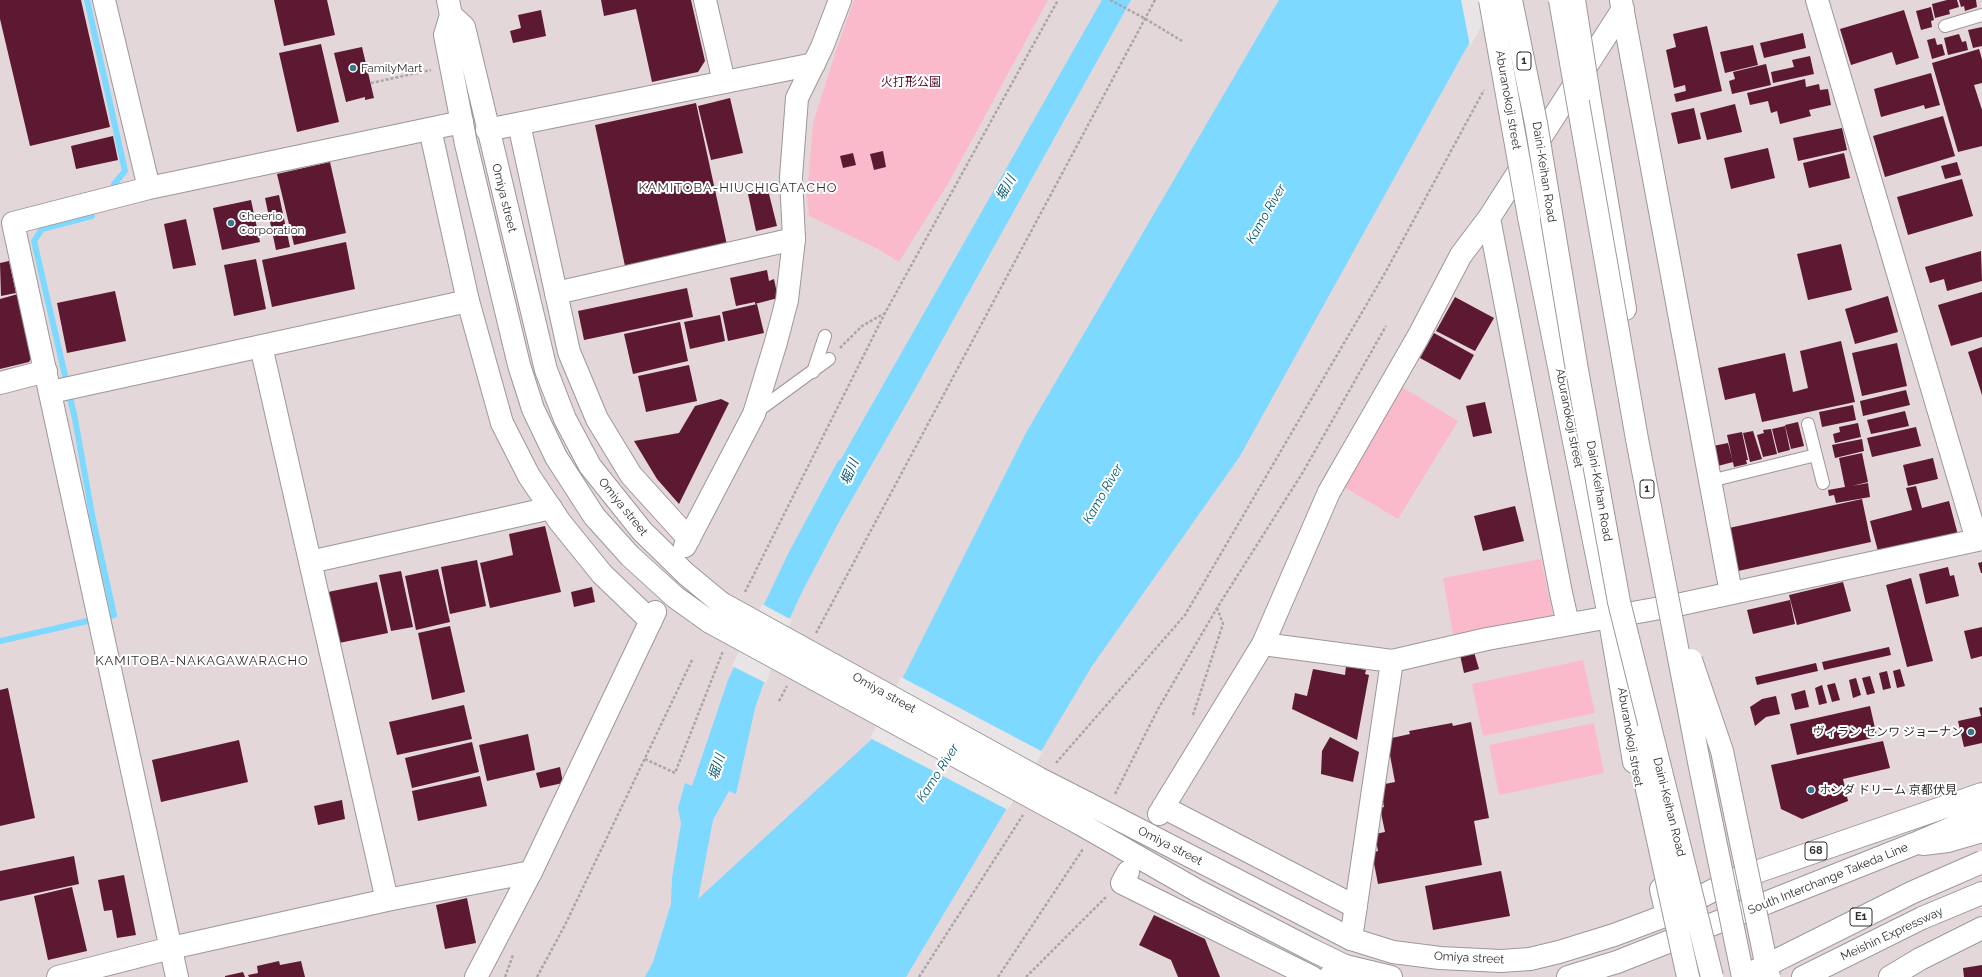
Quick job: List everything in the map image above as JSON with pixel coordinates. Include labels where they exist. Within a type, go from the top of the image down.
[{"type":"main road","points":[[104,0],[149,188]]},
{"type":"main road","points":[[705,0],[724,82]]},
{"type":"main road","points":[[519,124],[569,352],[597,419],[631,475],[687,542],[754,414],[787,300],[794,239],[791,177],[797,98],[814,64],[840,0]]},
{"type":"main road","name":"Aburanokoji street","points":[[1490,0],[1529,217],[1614,609],[1643,812],[1681,977]]},
{"type":"main road","name":"Daini-Keihan Road","points":[[1511,0],[1536,122],[1577,370],[1614,609],[1712,977]]},
{"type":"main road","points":[[1523,0],[1536,122]]},
{"type":"main road","name":"1","points":[[1560,0],[1636,431],[1672,599],[1699,762],[1743,977]]},
{"type":"main road","points":[[1574,0],[1672,599],[1747,949],[1756,977]]},
{"type":"main road","points":[[1263,644],[1392,661],[1568,624],[1614,609],[1672,599],[1731,593],[1980,540],[1817,0]]},
{"type":"main road","points":[[1622,4],[1731,593]]},
{"type":"main road","points":[[1356,907],[1161,810],[1263,644],[1329,492],[1418,337],[1461,255],[1490,218],[1622,4]]},
{"type":"main road","name":"Omiya street","points":[[449,7],[445,35],[462,122],[518,365],[533,409],[556,457],[594,516],[630,556],[675,597],[710,622],[1076,822],[1337,972],[1390,977]]},
{"type":"main road","name":"Omiya street","points":[[449,7],[464,27],[546,370],[565,418],[590,466],[642,531],[686,574],[721,603],[1038,778],[1351,939],[1393,952],[1440,958],[1501,961],[1530,959],[1614,935],[1667,915]]},
{"type":"main road","points":[[488,130],[814,64]]},
{"type":"main road","points":[[177,977],[13,223],[149,188],[430,130],[462,122]]},
{"type":"main road","points":[[430,130],[468,301],[502,423],[529,476],[560,522],[602,574],[653,616],[531,872],[476,977]]},
{"type":"main road","points":[[1490,218],[1568,624]]},
{"type":"main road","points":[[556,293],[794,239]]},
{"type":"main road","points":[[0,383],[48,381],[261,346],[468,301]]},
{"type":"main road","points":[[261,346],[387,900]]},
{"type":"main road","points":[[310,562],[551,508]]},
{"type":"main road","points":[[1672,599],[1722,750],[1769,977]]},
{"type":"main road","points":[[1614,609],[1646,785],[1688,977]]},
{"type":"main road","points":[[1351,939],[1392,661]]},
{"type":"main road","name":"68","points":[[1667,915],[1733,880],[1978,794]]},
{"type":"main road","name":"South Interchange Takeda Line","points":[[1673,940],[1914,844],[1981,829]]},
{"type":"main road","name":"E1","points":[[1743,977],[1912,892],[1982,862]]},
{"type":"main road","points":[[58,977],[171,948],[387,900],[531,872]]},
{"type":"main road","points":[[1125,877],[1312,977]]},
{"type":"main road","name":"Meishin Expressway","points":[[1803,977],[1922,918],[1982,893]]},
{"type":"main road","points":[[1890,977],[1920,959],[1982,928]]},
{"type":"main road","points":[[1568,977],[1616,962],[1673,940]]},
{"type":"lane","points":[[1945,26],[1982,15]]},
{"type":"lane","points":[[812,372],[825,336]]},
{"type":"lane","points":[[754,414],[829,359]]},
{"type":"lane","points":[[1808,424],[1823,483]]},
{"type":"lane","points":[[1710,480],[1816,455]]},
{"type":"path","points":[[744,596],[749,583],[885,313],[1058,0]]},
{"type":"path","points":[[1110,0],[1182,41]]},
{"type":"path","points":[[813,638],[1155,0]]},
{"type":"path","points":[[371,83],[429,70]]},
{"type":"path","points":[[1052,770],[1185,615],[1385,273],[1488,84]]},
{"type":"path","points":[[829,359],[862,326],[885,313]]},
{"type":"path","points":[[1113,797],[1158,709],[1217,608],[1303,472],[1386,326]]},
{"type":"path","points":[[1192,718],[1223,624],[1217,608]]},
{"type":"path","points":[[645,759],[675,773],[725,645]]},
{"type":"path","points":[[537,977],[565,925],[693,658]]},
{"type":"path","points":[[780,701],[791,680]]},
{"type":"path","points":[[919,977],[1026,810]]},
{"type":"path","points":[[998,977],[1086,845]]},
{"type":"path","points":[[1026,977],[1125,877]]},
{"type":"shaded area","points":[[0,0],[1982,0],[1982,977],[0,977]]},
{"type":"green space","name":"火打形公園","points":[[854,0],[1048,0],[949,182],[899,262],[878,249],[809,216],[807,196],[813,123]]},
{"type":"green space","points":[[1402,387],[1458,421],[1398,519],[1342,486]]},
{"type":"green space","points":[[1541,559],[1554,620],[1454,640],[1443,578]]},
{"type":"green space","points":[[1583,660],[1595,713],[1483,736],[1472,684]]},
{"type":"green space","points":[[1594,723],[1604,773],[1499,795],[1489,745]]},
{"type":"water","points":[[1102,0],[1131,0],[915,389],[840,520],[802,592],[776,648],[755,708],[736,794],[729,791],[713,820],[698,899],[872,739],[1027,431],[1279,0],[1495,0],[1483,18],[1240,456],[1092,666],[906,977],[645,977],[653,962],[671,904],[672,878],[681,824],[678,808],[685,783],[692,786],[728,680],[789,552],[838,461],[841,459]]},
{"type":"pier","points":[[1461,0],[1497,0],[1470,46]]},
{"type":"pier","points":[[762,604],[792,620],[778,649],[766,683],[732,666]]},
{"type":"pier","points":[[901,677],[1043,752],[1008,810],[870,738]]},
{"type":"building","points":[[0,0],[81,0],[110,127],[30,146],[0,19]]},
{"type":"building","points":[[274,0],[327,0],[335,35],[284,46]]},
{"type":"building","points":[[601,0],[691,0],[705,61],[698,72],[652,82],[636,9],[604,16]]},
{"type":"building","points":[[1947,0],[1957,0],[1959,7],[1949,10],[1950,14],[1935,18],[1932,4]]},
{"type":"building","points":[[1959,0],[1976,0],[1977,7],[1965,11],[1964,6],[1961,7]]},
{"type":"building","points":[[1931,7],[1934,20],[1931,21],[1932,27],[1921,30],[1916,11]]},
{"type":"building","points":[[541,10],[546,36],[513,43],[510,31],[521,28],[518,15]]},
{"type":"building","points":[[1904,10],[1919,58],[1896,65],[1892,52],[1851,65],[1840,29]]},
{"type":"building","points":[[1707,26],[1722,91],[1676,102],[1674,94],[1686,91],[1685,85],[1674,88],[1666,50],[1676,47],[1673,34]]},
{"type":"building","points":[[1982,27],[1982,46],[1973,48],[1968,30]]},
{"type":"building","points":[[1803,33],[1806,48],[1764,58],[1760,43]]},
{"type":"building","points":[[1959,34],[1962,42],[1966,41],[1968,50],[1948,55],[1944,38]]},
{"type":"building","points":[[1935,38],[1937,45],[1942,44],[1945,55],[1932,59],[1927,40]]},
{"type":"building","points":[[321,44],[339,122],[297,132],[279,53]]},
{"type":"building","points":[[1753,45],[1758,65],[1725,73],[1720,52]]},
{"type":"building","name":"FamilyMart","points":[[362,47],[374,98],[365,100],[365,97],[346,102],[334,53]]},
{"type":"building","points":[[1979,49],[1982,59],[1982,83],[1974,85],[1982,110],[1982,146],[1958,152],[1932,63]]},
{"type":"building","points":[[1810,56],[1814,74],[1773,83],[1771,72],[1794,67],[1792,60]]},
{"type":"building","points":[[1766,64],[1771,85],[1732,94],[1729,81],[1735,79],[1733,72]]},
{"type":"building","points":[[1931,73],[1940,105],[1925,109],[1924,105],[1881,117],[1874,89]]},
{"type":"building","points":[[1805,79],[1806,87],[1819,84],[1820,90],[1828,89],[1831,105],[1809,110],[1811,116],[1780,124],[1777,111],[1771,113],[1768,101],[1750,105],[1747,93]]},
{"type":"building","points":[[730,98],[743,153],[711,160],[698,106]]},
{"type":"building","points":[[696,103],[727,245],[625,266],[595,125]]},
{"type":"building","points":[[1735,104],[1742,132],[1707,140],[1700,113]]},
{"type":"building","points":[[1694,108],[1701,139],[1678,144],[1671,113]]},
{"type":"building","points":[[1943,116],[1955,156],[1885,177],[1873,136]]},
{"type":"building","points":[[1842,128],[1847,150],[1798,161],[1793,138]]},
{"type":"building","points":[[113,136],[118,160],[76,169],[71,146]]},
{"type":"building","points":[[1768,148],[1775,178],[1731,189],[1724,158]]},
{"type":"building","points":[[883,151],[886,167],[874,170],[870,154]]},
{"type":"building","points":[[853,153],[856,165],[843,168],[840,156]]},
{"type":"building","points":[[1844,153],[1850,178],[1809,188],[1803,163]]},
{"type":"building","points":[[330,162],[346,233],[294,245],[277,174]]},
{"type":"building","points":[[1957,162],[1961,175],[1945,179],[1941,166]]},
{"type":"building","points":[[1962,179],[1973,216],[1908,235],[1897,197]]},
{"type":"building","points":[[768,190],[777,226],[756,231],[748,194]]},
{"type":"building","points":[[279,195],[290,247],[276,250],[265,198]]},
{"type":"building","points":[[251,200],[260,242],[222,250],[213,208]]},
{"type":"building","points":[[186,219],[196,265],[173,269],[164,224]]},
{"type":"building","points":[[346,242],[355,289],[272,307],[262,260]]},
{"type":"building","points":[[1841,244],[1852,290],[1808,300],[1797,254]]},
{"type":"building","points":[[1981,251],[1982,281],[1947,291],[1944,279],[1930,283],[1925,267]]},
{"type":"building","points":[[256,259],[266,309],[234,316],[224,265]]},
{"type":"building","points":[[9,261],[16,293],[1,296],[0,263]]},
{"type":"building","points":[[767,270],[769,281],[774,279],[778,298],[755,304],[755,302],[736,306],[730,278]]},
{"type":"building","points":[[687,288],[693,317],[584,340],[578,311]]},
{"type":"building","points":[[115,291],[126,341],[67,353],[57,303]]},
{"type":"building","points":[[1982,292],[1982,337],[1951,346],[1938,305]]},
{"type":"building","points":[[18,294],[32,357],[29,362],[0,369],[0,299]]},
{"type":"building","points":[[1888,296],[1898,332],[1855,344],[1845,309]]},
{"type":"building","points":[[1455,297],[1494,318],[1475,351],[1436,331]]},
{"type":"building","points":[[757,304],[764,333],[728,341],[722,312]]},
{"type":"building","points":[[720,315],[725,341],[690,349],[684,322]]},
{"type":"building","points":[[680,322],[688,361],[633,374],[624,334]]},
{"type":"building","points":[[1434,333],[1474,355],[1460,380],[1420,358]]},
{"type":"building","points":[[1841,341],[1855,402],[1762,422],[1755,393],[1725,400],[1718,368],[1785,353],[1793,392],[1808,388],[1800,351]]},
{"type":"building","points":[[1897,343],[1907,386],[1862,396],[1852,353]]},
{"type":"building","points":[[1982,347],[1982,395],[1968,352]]},
{"type":"building","points":[[689,365],[697,401],[646,412],[638,376]]},
{"type":"building","points":[[1906,390],[1910,405],[1863,416],[1860,401]]},
{"type":"building","points":[[721,399],[729,403],[679,504],[657,479],[634,441],[679,433],[695,406]]},
{"type":"building","points":[[1485,402],[1492,433],[1473,437],[1466,406]]},
{"type":"building","points":[[1853,405],[1856,420],[1822,427],[1819,412]]},
{"type":"building","points":[[1905,411],[1909,426],[1871,434],[1867,420]]},
{"type":"building","points":[[1798,422],[1804,446],[1791,449],[1785,425]]},
{"type":"building","points":[[1858,423],[1861,437],[1835,443],[1833,434],[1840,432],[1839,427]]},
{"type":"building","points":[[1785,426],[1790,450],[1778,453],[1772,429]]},
{"type":"building","points":[[1916,427],[1921,446],[1872,457],[1867,438]]},
{"type":"building","points":[[1771,429],[1777,454],[1763,457],[1757,435],[1764,433],[1763,430]]},
{"type":"building","points":[[1753,431],[1762,459],[1750,462],[1743,433]]},
{"type":"building","points":[[1742,432],[1748,460],[1746,460],[1747,464],[1734,467],[1727,435]]},
{"type":"building","points":[[1862,439],[1864,451],[1835,458],[1832,445]]},
{"type":"building","points":[[1728,443],[1733,462],[1718,466],[1713,446]]},
{"type":"building","points":[[1862,453],[1868,482],[1852,486],[1868,483],[1870,497],[1836,503],[1834,495],[1829,496],[1828,490],[1845,487],[1839,458]]},
{"type":"building","points":[[1933,458],[1938,479],[1908,486],[1903,465]]},
{"type":"building","points":[[1916,486],[1922,508],[1949,501],[1958,535],[1879,555],[1870,521],[1912,510],[1906,488]]},
{"type":"building","points":[[1862,499],[1871,542],[1738,571],[1729,528]]},
{"type":"building","points":[[1515,506],[1524,541],[1483,551],[1474,516]]},
{"type":"building","points":[[545,526],[561,592],[490,608],[480,563],[513,555],[509,534]]},
{"type":"building","points":[[477,560],[486,606],[450,614],[441,567]]},
{"type":"building","points":[[1982,562],[1982,573],[1981,573],[1978,563]]},
{"type":"building","points":[[1948,567],[1950,576],[1954,575],[1959,596],[1926,604],[1919,574]]},
{"type":"building","points":[[438,569],[450,622],[416,630],[405,576]]},
{"type":"building","points":[[401,571],[413,627],[391,631],[379,575]]},
{"type":"building","points":[[1911,578],[1933,661],[1907,667],[1886,585]]},
{"type":"building","points":[[377,582],[388,633],[339,643],[328,592]]},
{"type":"building","points":[[1843,582],[1851,611],[1797,625],[1789,595]]},
{"type":"building","points":[[592,587],[595,602],[574,607],[571,592]]},
{"type":"building","points":[[1790,600],[1795,624],[1753,634],[1747,610]]},
{"type":"building","points":[[450,626],[465,692],[432,700],[418,633]]},
{"type":"building","points":[[1982,627],[1982,656],[1971,659],[1964,631]]},
{"type":"building","points":[[1889,647],[1891,655],[1824,670],[1822,662]]},
{"type":"building","points":[[1474,652],[1479,669],[1464,673],[1460,655]]},
{"type":"building","points":[[1816,663],[1818,671],[1757,685],[1755,677]]},
{"type":"building","points":[[1346,666],[1366,670],[1365,674],[1369,675],[1357,740],[1292,709],[1295,693],[1307,696],[1313,669],[1345,675]]},
{"type":"building","points":[[1900,669],[1905,686],[1897,688],[1893,671]]},
{"type":"building","points":[[1887,671],[1891,688],[1883,690],[1879,673]]},
{"type":"building","points":[[1870,676],[1875,693],[1867,695],[1862,678]]},
{"type":"building","points":[[1856,678],[1861,695],[1853,698],[1849,680]]},
{"type":"building","points":[[1835,683],[1840,700],[1832,702],[1827,685]]},
{"type":"building","points":[[1822,685],[1827,703],[1819,705],[1815,688]]},
{"type":"building","points":[[8,688],[35,818],[0,826],[0,690]]},
{"type":"building","points":[[1805,690],[1809,707],[1795,710],[1791,694]]},
{"type":"building","points":[[1776,696],[1780,714],[1766,717],[1755,726],[1750,707],[1762,699]]},
{"type":"building","points":[[464,705],[472,739],[397,755],[389,722]]},
{"type":"building","points":[[1870,706],[1877,737],[1797,755],[1790,724]]},
{"type":"building","name":"ヴィラン センワ ジョーナン","points":[[1982,707],[1982,743],[1964,747],[1958,721],[1981,716],[1979,708]]},
{"type":"building","points":[[1471,722],[1489,818],[1474,821],[1482,865],[1378,884],[1373,858],[1375,857],[1374,852],[1378,851],[1375,834],[1385,832],[1380,808],[1384,807],[1380,785],[1395,782],[1387,739],[1410,734],[1409,731],[1452,723],[1453,726]]},
{"type":"building","points":[[528,734],[535,770],[487,781],[479,745]]},
{"type":"building","points":[[1330,737],[1359,752],[1353,782],[1321,774],[1322,751]]},
{"type":"building","points":[[239,740],[248,782],[161,802],[152,760]]},
{"type":"building","name":"ホンダ ドリーム 京都伏見","points":[[1883,741],[1890,768],[1843,779],[1848,801],[1802,819],[1781,809],[1771,765]]},
{"type":"building","points":[[472,742],[479,772],[412,788],[405,758]]},
{"type":"building","points":[[560,767],[563,783],[540,788],[536,773]]},
{"type":"building","points":[[480,776],[487,806],[418,821],[412,791]]},
{"type":"building","points":[[342,800],[345,819],[318,825],[314,806]]},
{"type":"building","points":[[74,856],[79,884],[0,901],[0,871]]},
{"type":"building","points":[[1501,871],[1510,916],[1433,930],[1425,886]]},
{"type":"building","points":[[124,875],[136,935],[117,938],[112,910],[104,911],[98,880]]},
{"type":"building","points":[[72,887],[87,951],[48,960],[34,896]]},
{"type":"building","points":[[467,898],[476,943],[445,949],[436,905]]},
{"type":"building","points":[[1154,915],[1205,939],[1220,977],[1178,977],[1171,960],[1139,945]]},
{"type":"building","points":[[279,961],[280,965],[301,961],[305,977],[249,977],[248,975],[258,973],[257,966]]},
{"type":"building","points":[[1982,965],[1982,977],[1964,977],[1963,968]]},
{"type":"building","points":[[243,972],[245,977],[225,977],[225,976]]},
{"type":"waterway","points":[[87,0],[125,171],[114,184]]},
{"type":"waterway","points":[[0,641],[114,615],[93,520],[75,419],[34,241],[42,229],[92,216]]},
{"type":"place","name":"FamilyMart","points":[[353,68]]},
{"type":"place","name":"Cheerio Corporation","points":[[231,223]]},
{"type":"place","name":"ヴィラン センワ ジョーナン","points":[[1971,732]]},
{"type":"place","name":"ホンダ ドリーム 京都伏見","points":[[1811,790]]},
{"type":"district","name":"KAMITOBA-HIUCHIGATACHO","points":[[738,188]]},
{"type":"district","name":"KAMITOBA-NAKAGAWARACHO","points":[[202,661]]},
{"type":"water label","name":"堀川","points":[[1006,188]]},
{"type":"water label","name":"Kamo River","points":[[1266,214]]},
{"type":"water label","name":"堀川","points":[[850,472]]},
{"type":"water label","name":"Kamo River","points":[[1103,494]]},
{"type":"water label","name":"堀川","points":[[717,767]]},
{"type":"water label","name":"Kamo River","points":[[938,773]]}]
